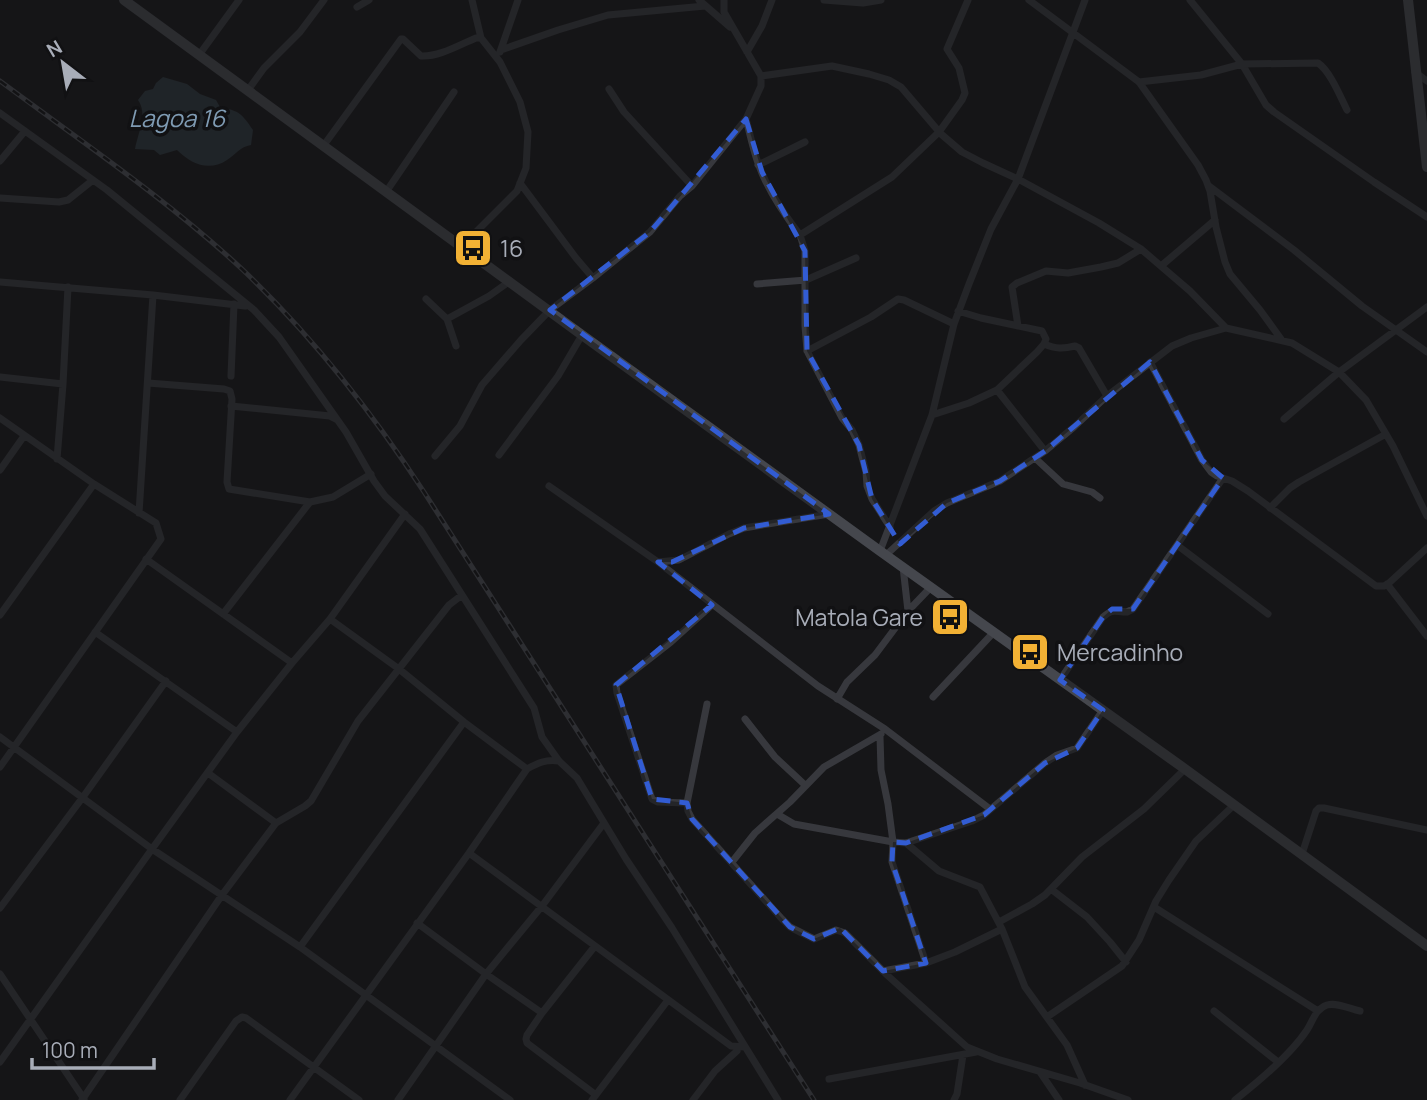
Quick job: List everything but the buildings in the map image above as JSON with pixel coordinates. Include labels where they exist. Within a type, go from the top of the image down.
[{"type":"street","points":[[124,0],[1427,946]]},
{"type":"street","points":[[199,55],[239,0]]},
{"type":"street","points":[[248,90],[264,68],[300,32],[324,0]]},
{"type":"street","points":[[358,6],[369,0]]},
{"type":"street","points":[[462,246],[517,191],[526,168],[528,132],[520,102],[499,62],[481,38],[472,0]]},
{"type":"street","points":[[499,62],[500,50],[518,0]]},
{"type":"street","points":[[435,456],[460,426],[482,385],[520,340],[550,310],[650,232],[680,196],[692,186],[746,119],[761,86],[761,76],[724,12],[724,0]]},
{"type":"street","points":[[747,52],[762,26],[772,0]]},
{"type":"street","points":[[824,0],[863,3],[881,0]]},
{"type":"street","points":[[800,235],[892,177],[939,132],[962,100],[965,93],[959,68],[947,49],[968,0]]},
{"type":"street","points":[[1029,0],[1139,82],[1198,164],[1208,186],[1230,274],[1282,340]]},
{"type":"street","points":[[883,553],[890,527],[932,415],[958,311],[991,229],[1018,179],[1085,0]]},
{"type":"street","points":[[1190,0],[1242,64],[1273,112],[1427,217]]},
{"type":"street","points":[[1408,0],[1427,167]]},
{"type":"street","points":[[500,50],[608,15],[702,3],[734,31]]},
{"type":"street","points":[[324,145],[401,39],[424,57],[476,37],[481,38]]},
{"type":"street","points":[[1139,82],[1201,75],[1242,64],[1318,63],[1327,72],[1347,110]]},
{"type":"street","points":[[761,76],[832,66],[889,80],[901,87],[939,132],[962,152],[1099,223],[1140,249],[1190,291],[1226,328]]},
{"type":"street","points":[[1415,71],[1427,81]]},
{"type":"street","points":[[609,89],[624,112],[692,186]]},
{"type":"street","points":[[386,192],[454,92]]},
{"type":"street","points":[[0,113],[93,180],[254,310],[279,337],[346,432],[385,496],[420,529],[534,708],[542,737],[559,761],[577,778],[778,1100]]},
{"type":"street","points":[[746,119],[758,165],[777,202],[800,235],[805,251],[804,326],[807,351],[842,418],[852,430],[859,445],[872,499],[890,527]]},
{"type":"street","points":[[0,161],[25,131]]},
{"type":"street","points":[[758,165],[805,142]]},
{"type":"street","points":[[0,198],[59,202],[68,200],[93,180]]},
{"type":"street","points":[[520,183],[593,278]]},
{"type":"street","points":[[1208,186],[1294,250],[1362,306],[1427,352]]},
{"type":"street","points":[[1161,266],[1215,220]]},
{"type":"street","points":[[1018,326],[1012,287],[1017,283],[1046,271],[1068,272],[1101,268],[1118,263],[1140,249]]},
{"type":"street","points":[[757,284],[806,280],[856,258]]},
{"type":"street","points":[[447,319],[510,281]]},
{"type":"street","points":[[0,282],[153,295],[249,307]]},
{"type":"street","points":[[57,459],[68,287]]},
{"type":"street","points":[[139,513],[153,295]]},
{"type":"street","points":[[425,299],[447,319],[456,346]]},
{"type":"street","points":[[807,351],[871,317],[898,299],[954,324]]},
{"type":"street","points":[[231,376],[234,304]]},
{"type":"street","points":[[1284,419],[1339,372],[1427,307]]},
{"type":"street","points":[[932,415],[997,390],[1026,363],[1046,339],[1042,331],[958,311]]},
{"type":"street","points":[[883,553],[947,502],[1000,481],[1045,451],[1107,396],[1172,346],[1226,328],[1292,342],[1339,372],[1366,400],[1427,516]]},
{"type":"street","points":[[499,455],[558,376],[582,335]]},
{"type":"street","points":[[1044,344],[1062,349],[1076,346],[1079,348],[1107,396]]},
{"type":"street","points":[[1150,362],[1211,472],[1248,491],[1376,586],[1387,584],[1427,548]]},
{"type":"street","points":[[0,377],[63,384]]},
{"type":"street","points":[[148,383],[230,391],[229,489],[310,502],[333,497],[371,474]]},
{"type":"street","points":[[997,390],[1045,451]]},
{"type":"street","points":[[231,406],[330,416],[336,419]]},
{"type":"street","points":[[0,418],[94,484],[156,523],[161,539],[0,767]]},
{"type":"street","points":[[1270,508],[1299,482],[1386,434]]},
{"type":"street","points":[[0,470],[24,436]]},
{"type":"street","points":[[1035,458],[1063,484],[1092,492],[1100,498]]},
{"type":"street","points":[[1060,680],[1108,612],[1127,612],[1133,609],[1223,478]]},
{"type":"street","points":[[0,615],[94,484]]},
{"type":"street","points":[[549,486],[658,562],[818,686],[990,809]]},
{"type":"street","points":[[223,614],[310,502]]},
{"type":"street","points":[[0,1062],[237,732],[330,619],[405,514]]},
{"type":"street","points":[[658,562],[680,560],[744,528],[829,514]]},
{"type":"street","points":[[1177,545],[1268,614]]},
{"type":"street","points":[[146,559],[292,663]]},
{"type":"street","points":[[903,567],[908,611]]},
{"type":"street","points":[[1387,584],[1427,636]]},
{"type":"street","points":[[837,698],[846,682],[875,655],[908,611],[931,587]]},
{"type":"street","points":[[0,974],[83,1099],[222,895],[276,823],[306,806],[311,800],[358,721],[449,605],[462,595]]},
{"type":"street","points":[[687,803],[658,802],[652,799],[616,685],[671,642],[712,605]]},
{"type":"street","points":[[330,619],[527,769]]},
{"type":"street","points":[[95,632],[237,732]]},
{"type":"street","points":[[933,696],[994,632]]},
{"type":"street","points":[[0,908],[166,681]]},
{"type":"street","points":[[707,704],[687,803],[688,811],[790,927],[814,939],[833,932],[845,933],[967,1047],[1128,1100]]},
{"type":"street","points":[[777,814],[794,824],[906,843],[984,815],[1045,762],[1077,748],[1103,710]]},
{"type":"street","points":[[745,719],[775,757],[805,785]]},
{"type":"street","points":[[300,947],[464,722]]},
{"type":"street","points":[[732,862],[755,833],[824,767],[883,733]]},
{"type":"street","points":[[883,733],[881,770],[893,842],[892,862],[926,963]]},
{"type":"street","points":[[0,737],[152,849],[300,947],[510,1100]]},
{"type":"street","points":[[290,1100],[527,769],[549,760],[559,761]]},
{"type":"street","points":[[883,971],[926,963],[955,952],[1001,925],[1051,890],[1082,857],[1144,809],[1185,769]]},
{"type":"street","points":[[208,773],[276,823]]},
{"type":"street","points":[[1047,1017],[1109,977],[1126,962],[1169,880],[1196,841],[1234,805]]},
{"type":"street","points":[[1303,854],[1316,811],[1324,807],[1427,830]]},
{"type":"street","points":[[398,1100],[486,974],[542,906],[604,823]]},
{"type":"street","points":[[906,843],[939,871],[980,887],[1001,925],[1025,987],[1067,1045],[1085,1085]]},
{"type":"street","points":[[469,853],[734,1048],[757,1069]]},
{"type":"street","points":[[1051,890],[1087,918],[1126,962]]},
{"type":"street","points":[[1154,907],[1318,1011]]},
{"type":"street","points":[[417,923],[542,1013]]},
{"type":"street","points":[[596,946],[542,1013],[527,1035],[526,1042],[594,1097],[668,1000]]},
{"type":"street","points":[[1235,1100],[1278,1062],[1307,1030],[1323,1007],[1332,1004],[1360,1011]]},
{"type":"street","points":[[1214,1011],[1278,1062]]},
{"type":"street","points":[[180,1100],[236,1021],[242,1017],[359,1100]]},
{"type":"street","points":[[693,1100],[734,1048],[745,1047]]},
{"type":"street","points":[[829,1079],[978,1052]]},
{"type":"street","points":[[954,1100],[963,1055]]},
{"type":"street","points":[[1040,1072],[1059,1100]]},
{"type":"highlighted area","points":[[746,119],[762,172],[805,251],[807,351],[859,445],[872,499],[900,544],[947,503],[1000,481],[1045,451],[1150,362],[1202,460],[1223,478],[1133,609],[1112,609],[1103,617],[1060,680],[1103,710],[1077,748],[1045,763],[984,815],[906,843],[893,842],[892,862],[926,963],[883,971],[840,928],[814,939],[790,927],[692,819],[687,803],[652,799],[616,685],[712,605],[658,562],[672,562],[744,528],[829,514],[550,310],[650,232]]},
{"type":"water","name":"Lagoa 16","points":[[163,77],[187,84],[200,94],[216,100],[220,107],[240,114],[253,130],[251,145],[220,164],[207,166],[188,159],[177,150],[160,155],[154,150],[135,149],[142,117],[138,100]]},
{"type":"railway","points":[[0,81],[124,172],[214,244],[293,321],[340,376],[424,492],[814,1100]]},
{"type":"place","name":"16","points":[[473,248]]},
{"type":"place","name":"Matola Gare","points":[[950,617]]},
{"type":"place","name":"Mercadinho","points":[[1030,652]]}]
